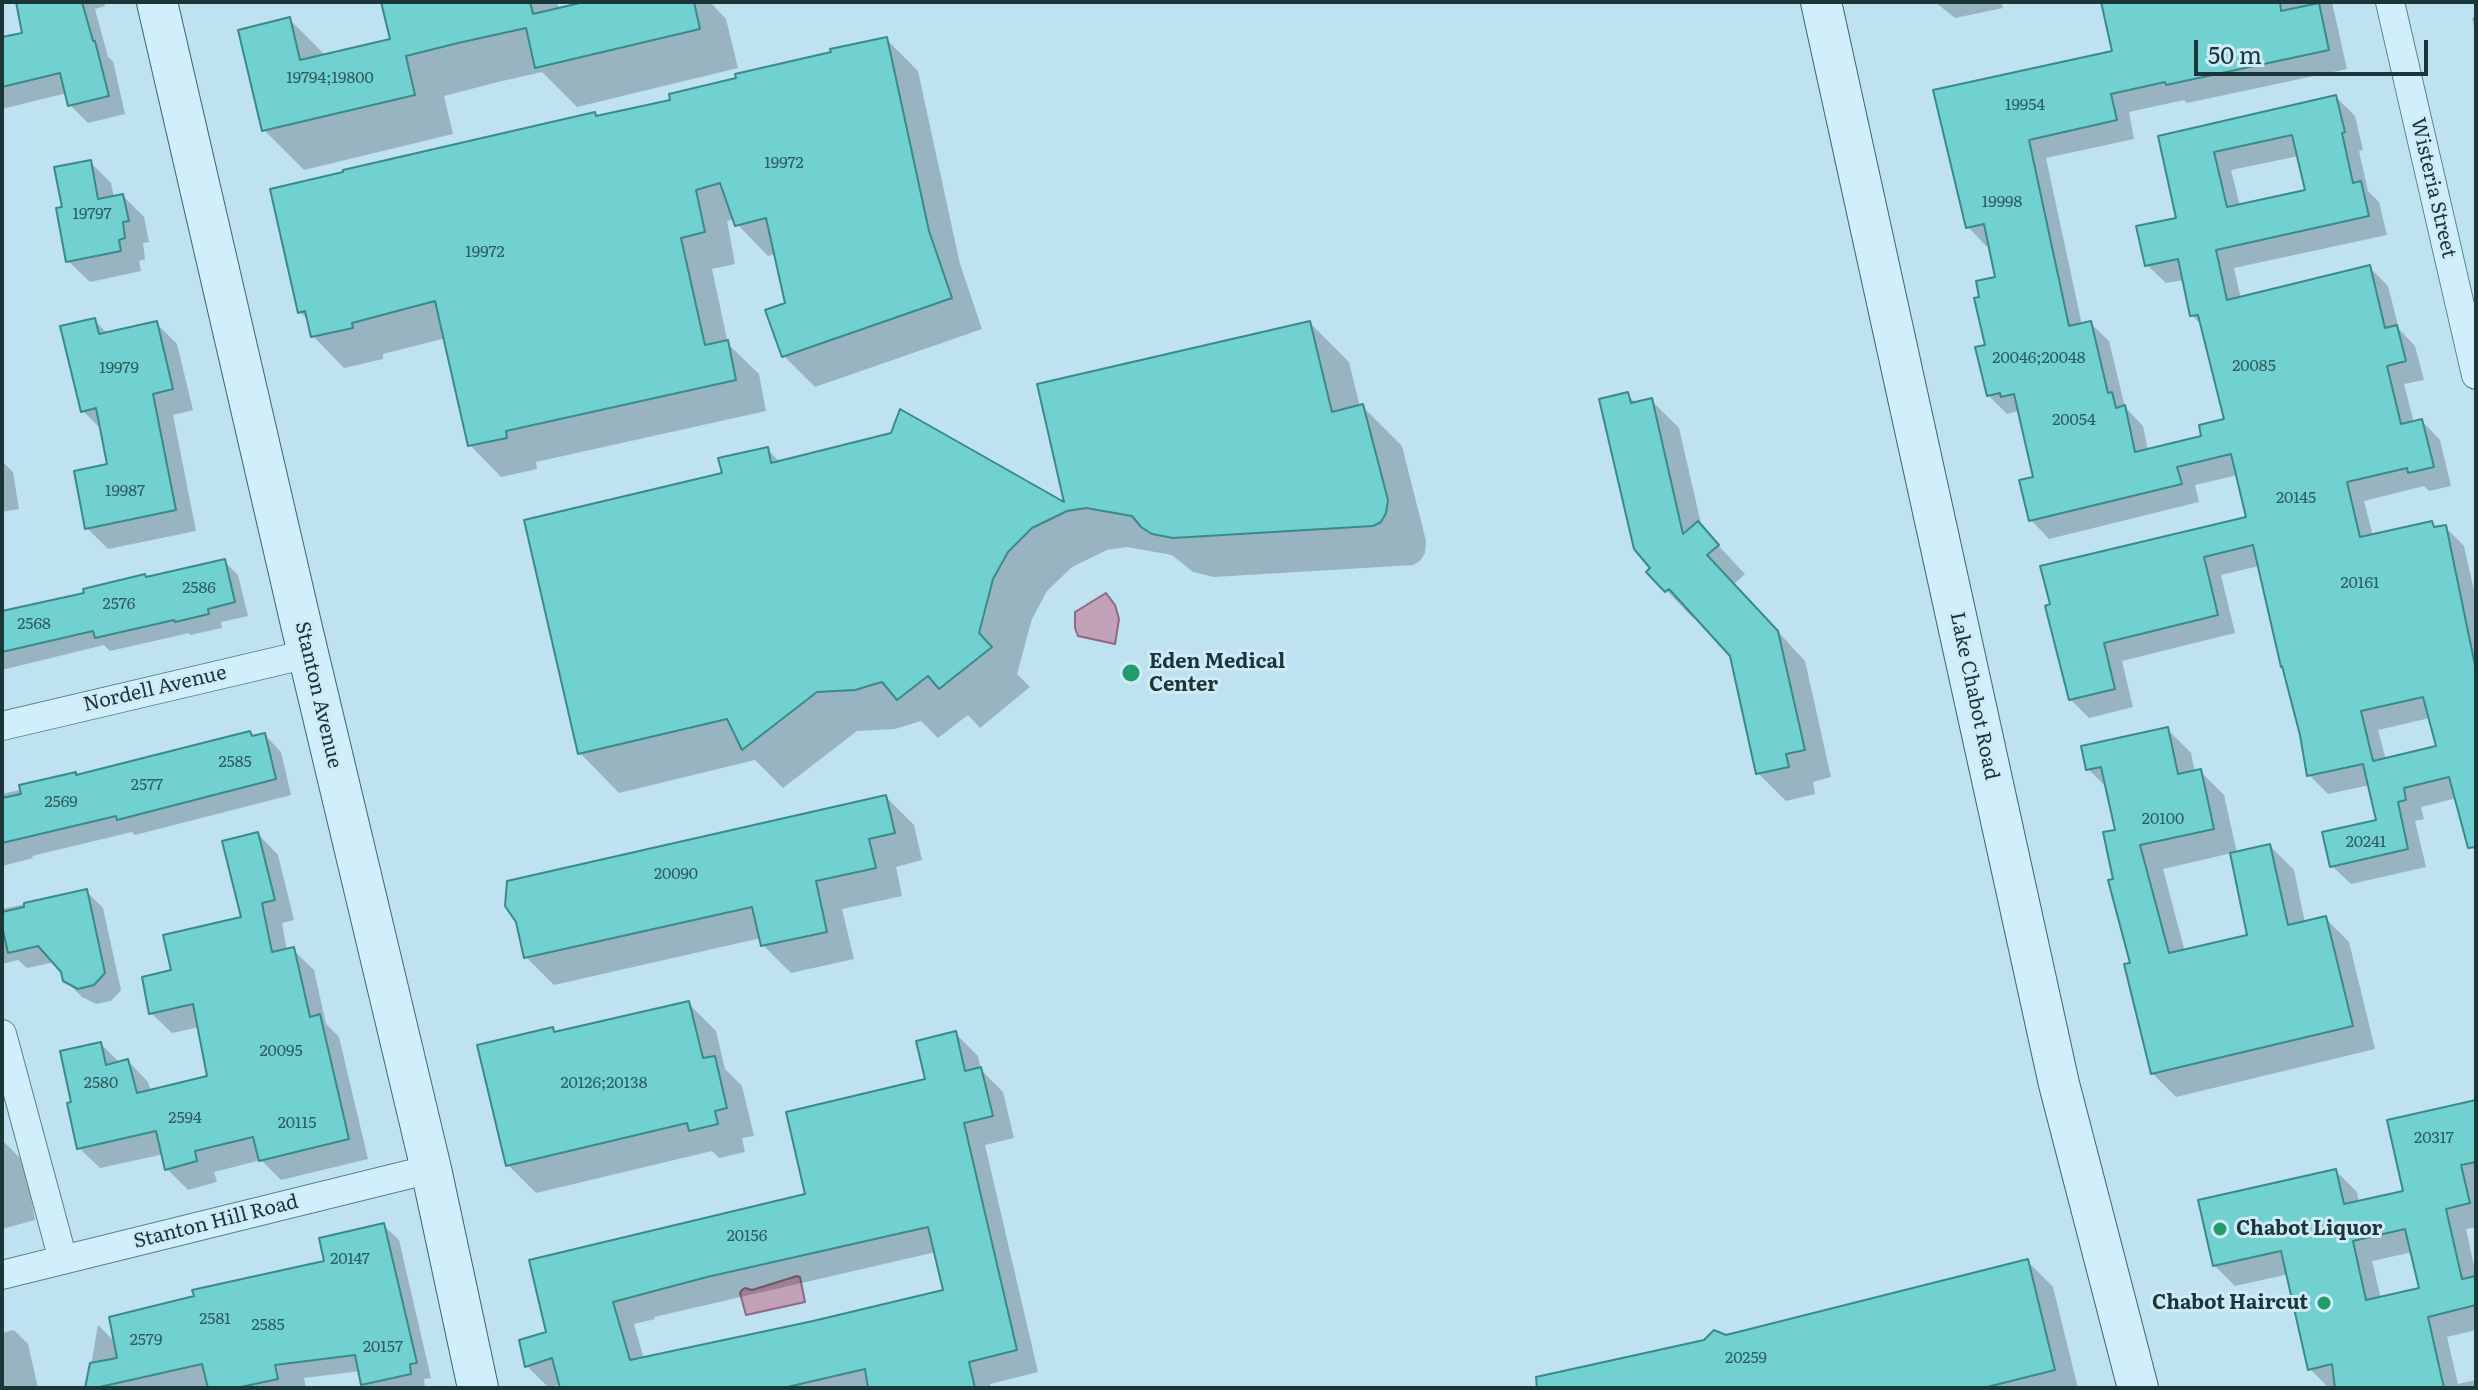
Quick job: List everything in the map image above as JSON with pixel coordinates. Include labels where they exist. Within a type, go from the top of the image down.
[{"type":"street","name":"Stanton Avenue","points":[[157,2],[431,1169],[478,1388]]},
{"type":"street","name":"Lake Chabot Road","points":[[1821,2],[2059,1084],[2138,1388]]},
{"type":"street","name":"Wisteria Street","points":[[2390,2],[2476,375]]},
{"type":"street","name":"Nordell Avenue","points":[[2,726],[308,654]]},
{"type":"street","points":[[2,1034],[63,1260]]},
{"type":"street","name":"Stanton Hill Road","points":[[2,1275],[431,1169]]},
{"type":"shaded area","points":[[1106,593],[1115,605],[1119,619],[1115,644],[1078,636],[1075,628],[1075,612]]},
{"type":"shaded area","points":[[800,1277],[805,1302],[746,1315],[740,1293],[742,1290],[752,1290]]},
{"type":"building","points":[[16,2],[82,2],[109,96],[68,106],[60,73],[2,87],[2,37],[22,33]]},
{"type":"building","points":[[381,2],[530,2],[533,14],[584,2],[694,2],[700,29],[535,68],[526,28],[458,43],[406,56],[415,95],[262,131],[238,30],[290,17],[300,60],[390,39]]},
{"type":"building","points":[[2101,2],[2280,2],[2281,11],[2319,3],[2329,50],[2111,94],[2117,120],[2029,140],[2069,326],[2091,321],[2108,393],[2112,392],[2116,408],[2125,405],[2135,452],[2201,436],[2199,425],[2224,419],[2198,315],[2190,316],[2178,259],[2145,266],[2136,226],[2176,218],[2158,136],[2336,95],[2353,183],[2361,181],[2369,216],[2216,250],[2227,300],[2370,265],[2385,328],[2397,325],[2406,361],[2387,366],[2401,424],[2422,419],[2434,467],[2408,473],[2407,468],[2347,482],[2360,537],[2432,521],[2434,527],[2446,525],[2476,670],[2476,847],[2468,848],[2449,777],[2404,788],[2406,800],[2398,802],[2408,849],[2330,867],[2322,832],[2376,820],[2363,764],[2307,776],[2300,735],[2253,545],[2204,557],[2218,615],[2104,643],[2115,689],[2069,700],[2045,606],[2050,604],[2040,566],[2246,517],[2231,454],[2177,467],[2182,484],[2029,521],[2019,480],[2033,477],[2014,394],[1987,396],[1975,347],[1985,345],[1974,298],[1979,297],[1976,281],[1995,277],[1984,224],[1966,228],[1933,90],[2112,51]],"holes":[[[2292,135],[2305,190],[2227,207],[2214,152]],[[2423,697],[2436,746],[2373,761],[2361,711]]]},
{"type":"building","points":[[887,37],[929,231],[952,298],[782,357],[765,310],[785,303],[766,218],[735,226],[720,183],[696,190],[705,232],[681,238],[705,345],[728,340],[736,380],[506,431],[507,438],[468,446],[435,301],[352,323],[353,328],[311,337],[305,311],[298,313],[270,189],[595,112],[596,116],[670,100],[669,94],[736,78],[735,74]]},
{"type":"building","points":[[91,160],[98,199],[123,194],[129,221],[123,222],[125,238],[119,240],[121,251],[66,262],[56,208],[62,207],[54,167]]},
{"type":"building","points":[[95,318],[99,334],[157,321],[173,389],[153,394],[176,510],[85,529],[74,471],[107,464],[96,408],[81,412],[60,326]]},
{"type":"building","points":[[1310,321],[1332,412],[1363,404],[1388,500],[1381,522],[1373,526],[1173,538],[1152,534],[1132,516],[1086,508],[1067,511],[1032,528],[1008,552],[993,579],[979,633],[992,647],[939,689],[928,676],[897,700],[882,682],[855,690],[817,692],[742,750],[727,719],[578,754],[524,520],[722,473],[718,458],[768,447],[771,463],[891,433],[900,409],[1064,502],[1037,384]]},
{"type":"building","points":[[1628,392],[1631,403],[1652,398],[1683,534],[1698,521],[1719,545],[1707,555],[1778,631],[1805,750],[1786,754],[1789,767],[1756,774],[1730,656],[1669,589],[1665,592],[1646,572],[1650,568],[1634,549],[1599,399]]},
{"type":"building","points":[[225,559],[235,602],[208,609],[209,614],[95,638],[93,631],[2,652],[2,611],[84,593],[83,589],[145,574],[146,577]]},
{"type":"building","points":[[2168,727],[2178,774],[2201,769],[2214,829],[2140,845],[2169,953],[2247,935],[2230,853],[2270,844],[2288,925],[2326,916],[2353,1026],[2151,1074],[2124,964],[2130,963],[2108,880],[2113,879],[2103,832],[2115,830],[2101,767],[2086,770],[2081,746]]},
{"type":"building","points":[[250,731],[252,736],[265,733],[276,779],[117,820],[116,816],[2,843],[2,798],[21,794],[19,785],[76,772],[76,775]]},
{"type":"building","points":[[886,795],[895,833],[869,839],[876,868],[816,881],[827,932],[761,946],[752,907],[524,958],[516,922],[505,906],[507,881]]},
{"type":"building","points":[[258,832],[275,900],[262,903],[272,952],[294,947],[310,1017],[320,1014],[349,1139],[259,1161],[253,1137],[195,1151],[197,1161],[165,1170],[156,1131],[77,1149],[60,1051],[101,1042],[106,1065],[128,1059],[137,1093],[207,1076],[193,1004],[149,1014],[142,977],[171,970],[163,935],[241,917],[222,841]]},
{"type":"building","points":[[87,889],[105,973],[94,985],[78,989],[63,981],[61,972],[38,946],[8,953],[2,912],[24,907],[24,903]]},
{"type":"building","points":[[689,1001],[703,1058],[715,1056],[727,1108],[715,1111],[718,1124],[689,1131],[687,1123],[506,1166],[477,1045],[553,1027],[554,1032]]},
{"type":"building","points":[[956,1031],[965,1071],[981,1067],[993,1116],[964,1123],[1017,1350],[969,1362],[975,1388],[868,1388],[865,1369],[783,1388],[560,1388],[552,1358],[525,1367],[519,1340],[546,1332],[529,1260],[805,1194],[786,1112],[925,1079],[916,1041]],"holes":[[[928,1227],[943,1290],[630,1360],[613,1302],[707,1277]]]},
{"type":"building","points":[[2476,1100],[2476,1162],[2461,1165],[2470,1203],[2446,1209],[2462,1279],[2476,1276],[2476,1305],[2428,1317],[2444,1388],[2335,1388],[2332,1364],[2308,1370],[2281,1251],[2213,1266],[2198,1200],[2336,1169],[2344,1204],[2403,1191],[2387,1120]],"holes":[[[2405,1229],[2419,1288],[2366,1300],[2353,1241]]]},
{"type":"building","points":[[384,1223],[417,1363],[410,1364],[411,1374],[361,1385],[355,1355],[275,1365],[278,1379],[236,1388],[208,1388],[202,1364],[85,1388],[90,1363],[117,1358],[109,1317],[194,1296],[192,1290],[324,1261],[319,1238]]},
{"type":"building","points":[[2028,1259],[2055,1370],[1983,1388],[1537,1388],[1536,1377],[1704,1340],[1714,1330],[1726,1335]]},
{"type":"place","name":"Eden Medical Center","points":[[1131,673]]},
{"type":"place","name":"Chabot Liquor","points":[[2220,1229]]},
{"type":"place","name":"Chabot Haircut","points":[[2324,1303]]}]
